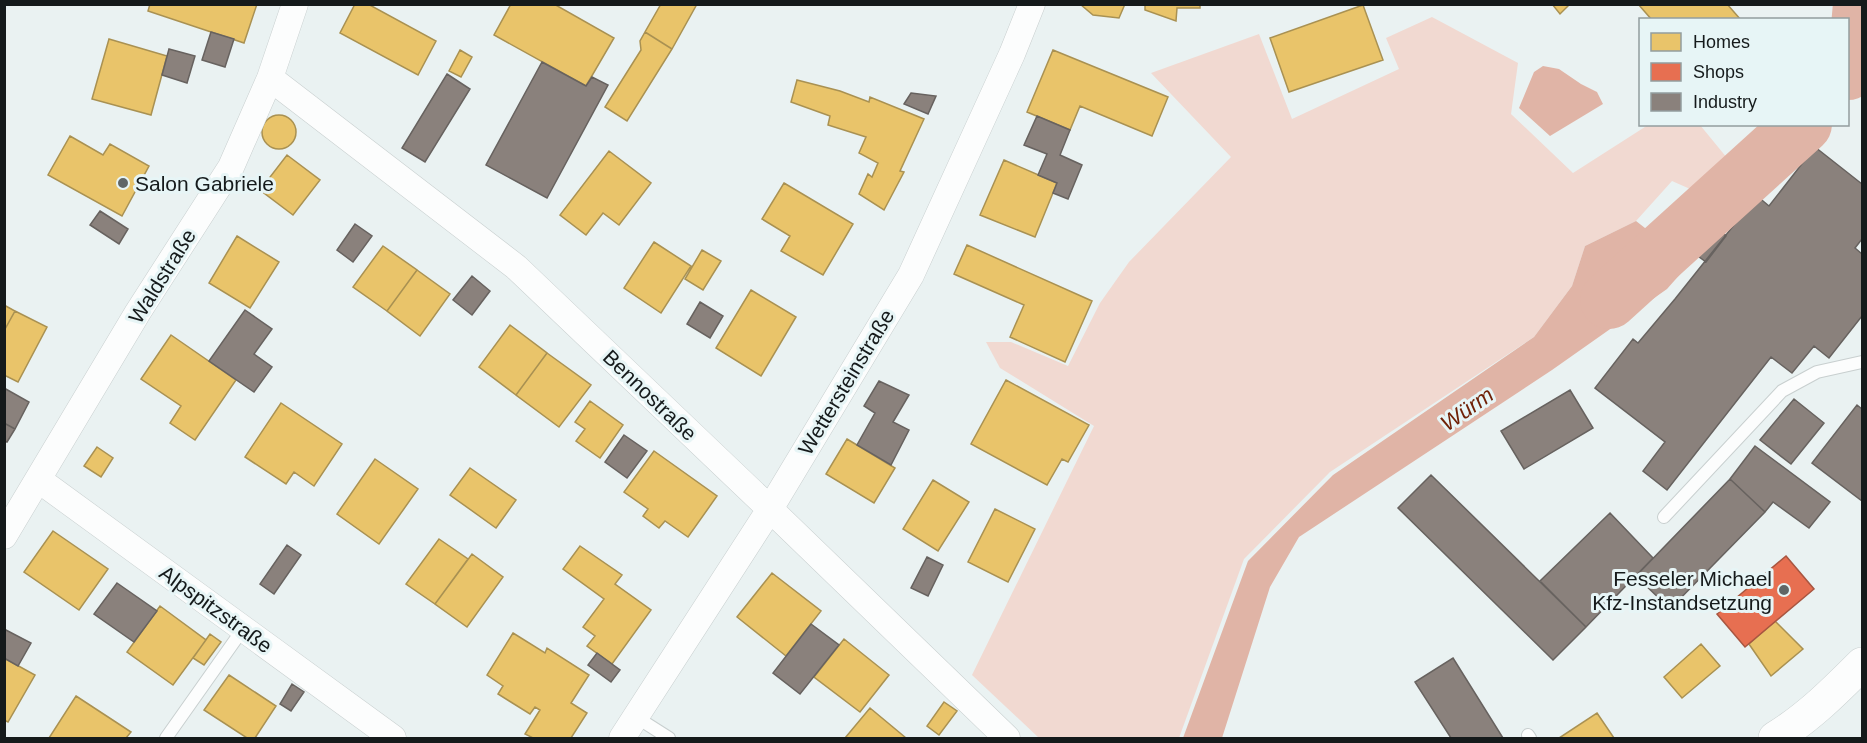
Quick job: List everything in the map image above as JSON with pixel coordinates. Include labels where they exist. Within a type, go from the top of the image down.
[{"type":"main road","points":[[1775,738],[1793,727],[1827,699],[1863,664]]},
{"type":"street","name":"Waldstraße","points":[[4,536],[138,312],[231,167],[270,78],[295,4]]},
{"type":"street","name":"Wettersteinstraße","points":[[622,738],[770,509],[911,275],[1012,54],[1032,4]]},
{"type":"street","name":"Bennostraße","points":[[270,78],[516,267],[1007,738]]},
{"type":"street","name":"Alpspitzstraße","points":[[39,480],[393,738]]},
{"type":"lane","points":[[1664,517],[1782,392],[1817,372],[1863,362]]},
{"type":"lane","points":[[166,738],[243,629]]},
{"type":"lane","points":[[636,717],[669,738]]},
{"type":"shaded area","points":[[1432,17],[1518,63],[1511,114],[1573,173],[1646,126],[1701,126],[1732,164],[1706,196],[1672,181],[1636,221],[1585,246],[1572,286],[1534,337],[1330,472],[1244,559],[1179,738],[1039,738],[972,675],[1094,426],[1000,368],[986,342],[1011,342],[1068,366],[1100,303],[1129,262],[1231,157],[1151,73],[1259,34],[1292,119],[1399,69],[1386,38]]},
{"type":"water","points":[[1543,66],[1559,69],[1597,92],[1603,104],[1550,136],[1519,108],[1534,72]]},
{"type":"water","points":[[1636,221],[1690,263],[1667,289],[1552,370],[1299,537],[1270,587],[1222,738],[1183,738],[1248,561],[1333,475],[1534,337],[1572,286],[1585,246]]},
{"type":"building: Homes","points":[[150,4],[257,4],[244,43],[148,11]]},
{"type":"building: Homes","points":[[355,4],[368,4],[436,41],[418,75],[340,33]]},
{"type":"building: Homes","points":[[511,4],[554,4],[614,38],[586,86],[494,35]]},
{"type":"building: Homes","points":[[661,4],[697,4],[672,49],[645,32]]},
{"type":"building: Homes","points":[[1080,4],[1125,4],[1119,18],[1093,15]]},
{"type":"building: Homes","points":[[1145,4],[1200,4],[1200,8],[1177,8],[1176,21],[1145,10]]},
{"type":"building: Homes","points":[[1552,4],[1570,4],[1560,14]]},
{"type":"building: Homes","points":[[1638,4],[1727,4],[1739,18],[1650,18]]},
{"type":"building: Homes","points":[[1363,5],[1383,60],[1289,92],[1270,38]]},
{"type":"building: Homes","points":[[645,32],[672,49],[627,121],[605,107],[641,50],[640,41]]},
{"type":"building: Homes","points":[[109,39],[167,56],[151,115],[92,99]]},
{"type":"building: Homes","points":[[460,50],[472,57],[461,77],[449,71]]},
{"type":"building: Homes","points":[[1053,50],[1168,97],[1152,136],[1080,106],[1070,130],[1027,112]]},
{"type":"building: Homes","points":[[797,80],[840,91],[869,102],[870,97],[924,119],[900,171],[904,172],[884,210],[859,194],[868,174],[872,177],[878,163],[859,153],[866,137],[828,125],[830,116],[791,102]]},
{"type":"building: Homes","points":[[279,115],[291,120],[296,132],[291,144],[279,149],[267,144],[262,132],[267,120]]},
{"type":"building: Homes","points":[[70,136],[103,155],[110,144],[149,166],[122,216],[48,175]]},
{"type":"building: Homes","points":[[609,151],[651,183],[619,225],[603,213],[586,235],[560,215]]},
{"type":"building: Homes","points":[[287,155],[320,180],[293,215],[260,190]]},
{"type":"building: Homes","points":[[1004,160],[1057,183],[1035,237],[980,215]]},
{"type":"building: Homes","points":[[784,183],[853,224],[823,275],[781,251],[790,236],[762,219]]},
{"type":"building: Homes","points":[[237,236],[279,262],[250,308],[209,283]]},
{"type":"building: Homes","points":[[654,242],[691,266],[661,313],[624,288]]},
{"type":"building: Homes","points":[[967,245],[1092,301],[1065,362],[1010,337],[1024,305],[954,274]]},
{"type":"building: Homes","points":[[383,246],[417,270],[387,311],[353,287]]},
{"type":"building: Homes","points":[[702,250],[721,261],[703,290],[685,279]]},
{"type":"building: Homes","points":[[417,270],[450,294],[420,336],[387,311]]},
{"type":"building: Homes","points":[[751,290],[796,317],[761,376],[716,348]]},
{"type":"building: Homes","points":[[4,305],[15,311],[4,331]]},
{"type":"building: Homes","points":[[15,311],[47,327],[18,382],[4,375],[4,331]]},
{"type":"building: Homes","points":[[510,325],[547,353],[516,395],[479,367]]},
{"type":"building: Homes","points":[[171,335],[236,380],[195,440],[170,423],[181,406],[141,379]]},
{"type":"building: Homes","points":[[547,353],[591,385],[559,427],[516,395]]},
{"type":"building: Homes","points":[[1006,380],[1089,425],[1068,462],[1062,459],[1047,485],[971,444]]},
{"type":"building: Homes","points":[[590,401],[623,425],[600,458],[576,441],[585,429],[575,422]]},
{"type":"building: Homes","points":[[281,403],[342,444],[314,486],[294,472],[286,484],[245,457]]},
{"type":"building: Homes","points":[[847,439],[895,468],[874,503],[826,474]]},
{"type":"building: Homes","points":[[97,447],[113,458],[101,477],[84,466]]},
{"type":"building: Homes","points":[[654,451],[717,496],[688,537],[665,521],[659,528],[643,516],[648,509],[624,492]]},
{"type":"building: Homes","points":[[375,459],[418,489],[379,544],[337,514]]},
{"type":"building: Homes","points":[[470,468],[516,500],[496,528],[450,495]]},
{"type":"building: Homes","points":[[933,480],[969,502],[938,551],[903,529]]},
{"type":"building: Homes","points":[[995,509],[1035,529],[1008,582],[968,562]]},
{"type":"building: Homes","points":[[53,531],[108,569],[79,610],[24,572]]},
{"type":"building: Homes","points":[[439,539],[468,559],[435,604],[406,584]]},
{"type":"building: Homes","points":[[580,546],[622,575],[615,584],[651,610],[612,664],[587,646],[595,636],[583,627],[604,599],[563,569]]},
{"type":"building: Homes","points":[[472,554],[503,577],[467,627],[435,604]]},
{"type":"building: Homes","points":[[772,573],[821,611],[786,656],[737,617]]},
{"type":"building: Homes","points":[[160,606],[206,640],[173,685],[127,652]]},
{"type":"building: Homes","points":[[1775,621],[1803,649],[1771,676],[1749,644]]},
{"type":"building: Homes","points":[[513,633],[545,653],[547,648],[589,675],[571,703],[587,713],[571,738],[533,738],[525,734],[540,710],[535,707],[530,714],[498,694],[503,686],[487,675]]},
{"type":"building: Homes","points":[[210,634],[221,642],[204,665],[193,658]]},
{"type":"building: Homes","points":[[844,639],[889,675],[860,712],[814,677]]},
{"type":"building: Homes","points":[[1701,644],[1720,666],[1682,698],[1664,677]]},
{"type":"building: Homes","points":[[4,658],[35,675],[8,722],[4,720]]},
{"type":"building: Homes","points":[[229,675],[276,706],[255,738],[247,738],[204,710]]},
{"type":"building: Homes","points":[[76,696],[131,732],[126,738],[49,738]]},
{"type":"building: Homes","points":[[944,702],[957,711],[939,735],[927,726]]},
{"type":"building: Homes","points":[[870,708],[906,738],[845,738]]},
{"type":"building: Homes","points":[[1597,713],[1614,738],[1559,738]]},
{"type":"building: Shops","points":[[1786,556],[1814,589],[1745,647],[1717,614]]},
{"type":"building: Industry","points":[[211,32],[234,39],[225,67],[202,60]]},
{"type":"building: Industry","points":[[169,49],[195,56],[187,83],[162,75]]},
{"type":"building: Industry","points":[[542,62],[586,86],[592,77],[608,85],[547,198],[486,165]]},
{"type":"building: Industry","points":[[447,74],[470,89],[425,162],[402,148]]},
{"type":"building: Industry","points":[[911,93],[936,96],[928,114],[904,104]]},
{"type":"building: Industry","points":[[1037,116],[1070,130],[1060,155],[1082,165],[1068,199],[1053,193],[1057,183],[1038,175],[1047,154],[1024,145]]},
{"type":"building: Industry","points":[[1815,147],[1862,184],[1862,239],[1855,248],[1862,254],[1862,316],[1829,358],[1814,346],[1792,373],[1771,357],[1667,490],[1643,471],[1665,442],[1595,388],[1633,339],[1638,343],[1757,196],[1769,206]]},
{"type":"building: Industry","points":[[1677,201],[1726,236],[1706,262],[1657,226]]},
{"type":"building: Industry","points":[[100,211],[128,229],[119,244],[90,225]]},
{"type":"building: Industry","points":[[355,224],[372,236],[353,262],[337,250]]},
{"type":"building: Industry","points":[[472,276],[490,291],[472,315],[453,300]]},
{"type":"building: Industry","points":[[700,302],[723,316],[710,338],[687,324]]},
{"type":"building: Industry","points":[[245,310],[272,329],[254,354],[272,367],[254,392],[209,361]]},
{"type":"building: Industry","points":[[879,381],[909,395],[893,422],[909,430],[891,465],[857,445],[875,413],[864,406]]},
{"type":"building: Industry","points":[[4,388],[29,402],[15,429],[4,423]]},
{"type":"building: Industry","points":[[1570,390],[1593,428],[1524,469],[1501,431]]},
{"type":"building: Industry","points":[[1794,399],[1824,423],[1791,464],[1760,440]]},
{"type":"building: Industry","points":[[1857,405],[1862,409],[1862,501],[1812,463]]},
{"type":"building: Industry","points":[[4,423],[15,429],[7,442],[4,441]]},
{"type":"building: Industry","points":[[624,435],[647,451],[627,478],[605,462]]},
{"type":"building: Industry","points":[[1755,446],[1830,502],[1809,528],[1773,502],[1765,512],[1730,479]]},
{"type":"building: Industry","points":[[1431,475],[1586,627],[1553,660],[1398,508]]},
{"type":"building: Industry","points":[[1730,479],[1765,512],[1670,609],[1636,576]]},
{"type":"building: Industry","points":[[1610,513],[1653,558],[1586,627],[1540,581]]},
{"type":"building: Industry","points":[[287,545],[301,555],[274,594],[260,584]]},
{"type":"building: Industry","points":[[927,557],[943,565],[928,596],[911,588]]},
{"type":"building: Industry","points":[[117,583],[157,611],[134,642],[94,614]]},
{"type":"building: Industry","points":[[811,624],[839,645],[800,694],[773,673]]},
{"type":"building: Industry","points":[[4,629],[31,643],[18,666],[4,658]]},
{"type":"building: Industry","points":[[597,653],[620,670],[611,682],[588,665]]},
{"type":"building: Industry","points":[[1453,658],[1503,738],[1451,738],[1415,682]]},
{"type":"building: Industry","points":[[292,684],[304,692],[291,711],[280,704]]},
{"type":"waterway","name":"Würm","points":[[1849,69],[1858,49],[1862,4]]},
{"type":"waterway","name":"Würm","points":[[1609,300],[1801,126]]},
{"type":"place","name":"Salon Gabriele","points":[[123,183]]},
{"type":"place","name":"Fesseler Michael Kfz-Instandsetzung","points":[[1784,590]]}]
